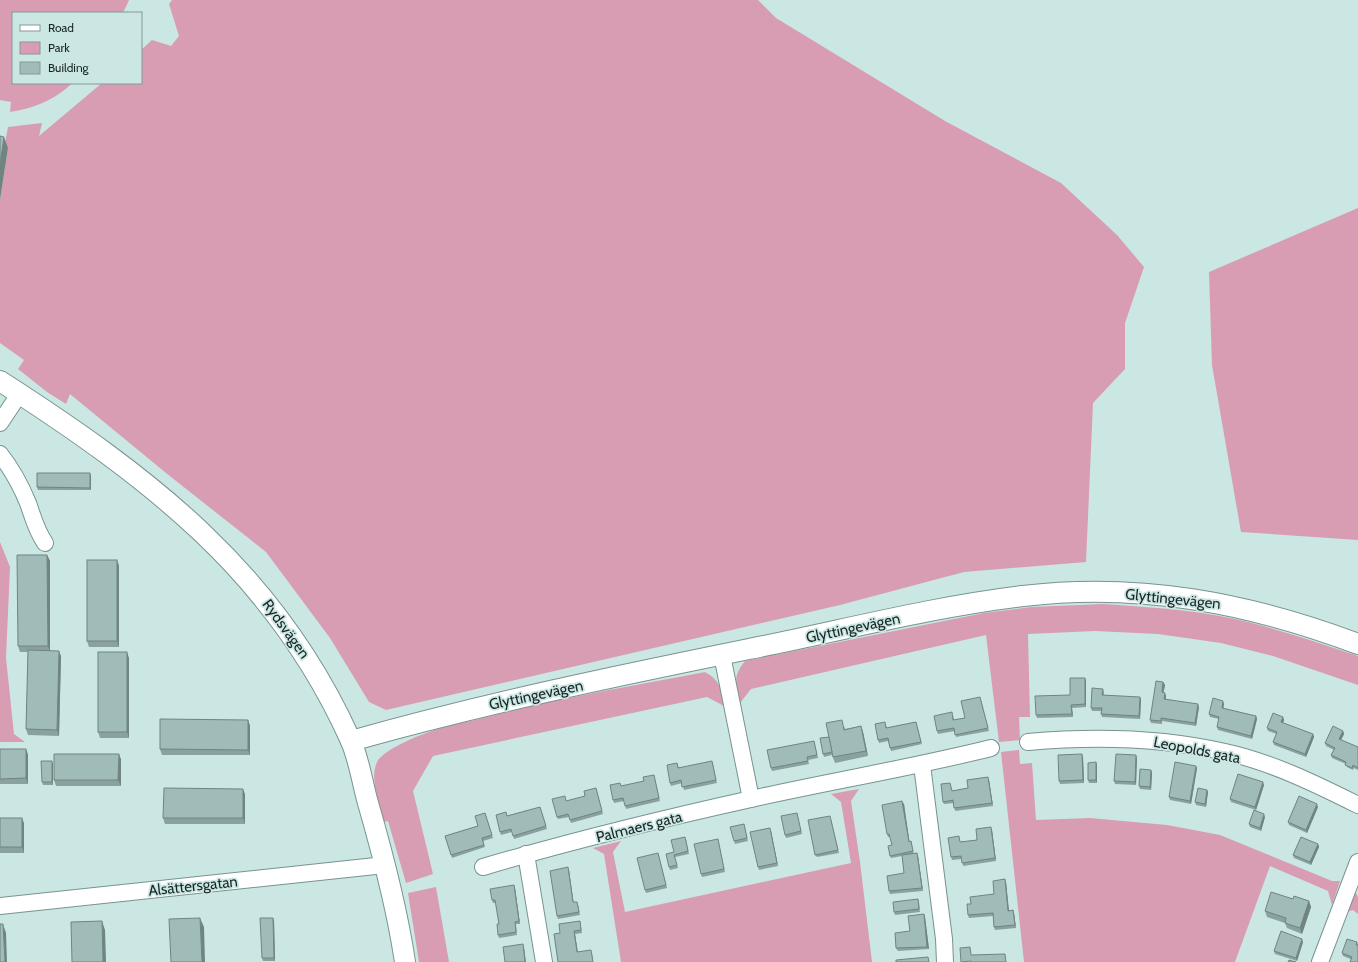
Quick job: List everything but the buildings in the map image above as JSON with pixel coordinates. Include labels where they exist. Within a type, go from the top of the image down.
[{"type":"street","name":"Rydsvägen","points":[[0,381],[20,393],[146,482],[224,552],[246,576],[296,641],[332,701],[351,741],[385,865],[405,962]]},
{"type":"street","points":[[0,423],[20,393]]},
{"type":"street","points":[[0,454],[12,472],[27,502],[39,535],[45,543]]},
{"type":"street","name":"Glyttingevägen","points":[[351,741],[438,716],[928,612],[1024,596],[1074,593],[1125,593],[1170,596],[1214,602],[1258,611],[1300,623],[1358,644]]},
{"type":"street","points":[[722,655],[752,799]]},
{"type":"street","name":"Leopolds gata","points":[[1028,742],[1075,738],[1121,738],[1172,742],[1219,751],[1274,768],[1302,779],[1358,805]]},
{"type":"street","name":"Palmaers gata","points":[[483,867],[526,854],[752,799],[922,765],[991,748]]},
{"type":"street","points":[[922,765],[943,931],[945,962]]},
{"type":"street","points":[[526,854],[544,962]]},
{"type":"street","points":[[1320,962],[1358,862]]},
{"type":"street","name":"Alsättersgatan","points":[[0,906],[385,865]]},
{"type":"green space","points":[[0,0],[129,0],[123,12],[12,12],[12,84],[71,84],[52,98],[35,106],[18,111],[10,112],[11,102],[0,100]]},
{"type":"green space","points":[[172,0],[758,0],[776,18],[945,121],[1061,183],[1117,235],[1144,267],[1125,323],[1125,369],[1093,403],[1086,562],[964,572],[840,605],[386,710],[369,702],[330,638],[266,552],[166,473],[70,394],[66,404],[47,392],[18,369],[24,360],[0,343],[0,200],[8,148],[4,148],[8,127],[42,123],[39,136],[101,84],[142,84],[142,49],[152,40],[171,46],[179,36],[169,4]]},
{"type":"green space","points":[[1358,208],[1358,540],[1241,532],[1212,365],[1209,272]]},
{"type":"green space","points":[[0,542],[10,567],[6,658],[14,734],[25,742],[0,742]]},
{"type":"green space","points":[[1103,604],[1198,612],[1262,626],[1310,640],[1358,656],[1358,685],[1273,656],[1221,643],[1158,634],[1095,631],[1028,634],[1030,717],[1019,717],[1020,740],[999,742],[986,635],[751,689],[740,703],[736,681],[738,672],[745,661],[984,613],[1031,607]]},
{"type":"green space","points":[[705,672],[717,682],[724,706],[707,697],[433,756],[413,791],[433,874],[406,883],[388,821],[384,822],[378,800],[374,776],[377,762],[380,757],[400,744],[450,725],[568,698]]},
{"type":"green space","points":[[1019,750],[1020,764],[1032,763],[1036,820],[1090,818],[1167,825],[1220,835],[1332,881],[1340,881],[1332,905],[1328,891],[1270,866],[1235,962],[1024,962],[1001,752]]},
{"type":"green space","points":[[859,789],[851,801],[872,962],[621,962],[604,854],[593,848],[621,841],[613,852],[625,912],[851,863],[841,802],[831,794]]},
{"type":"green space","points":[[436,887],[449,962],[419,962],[408,893]]},
{"type":"green space","points":[[1354,889],[1358,897],[1358,914],[1353,910],[1344,913]]}]
